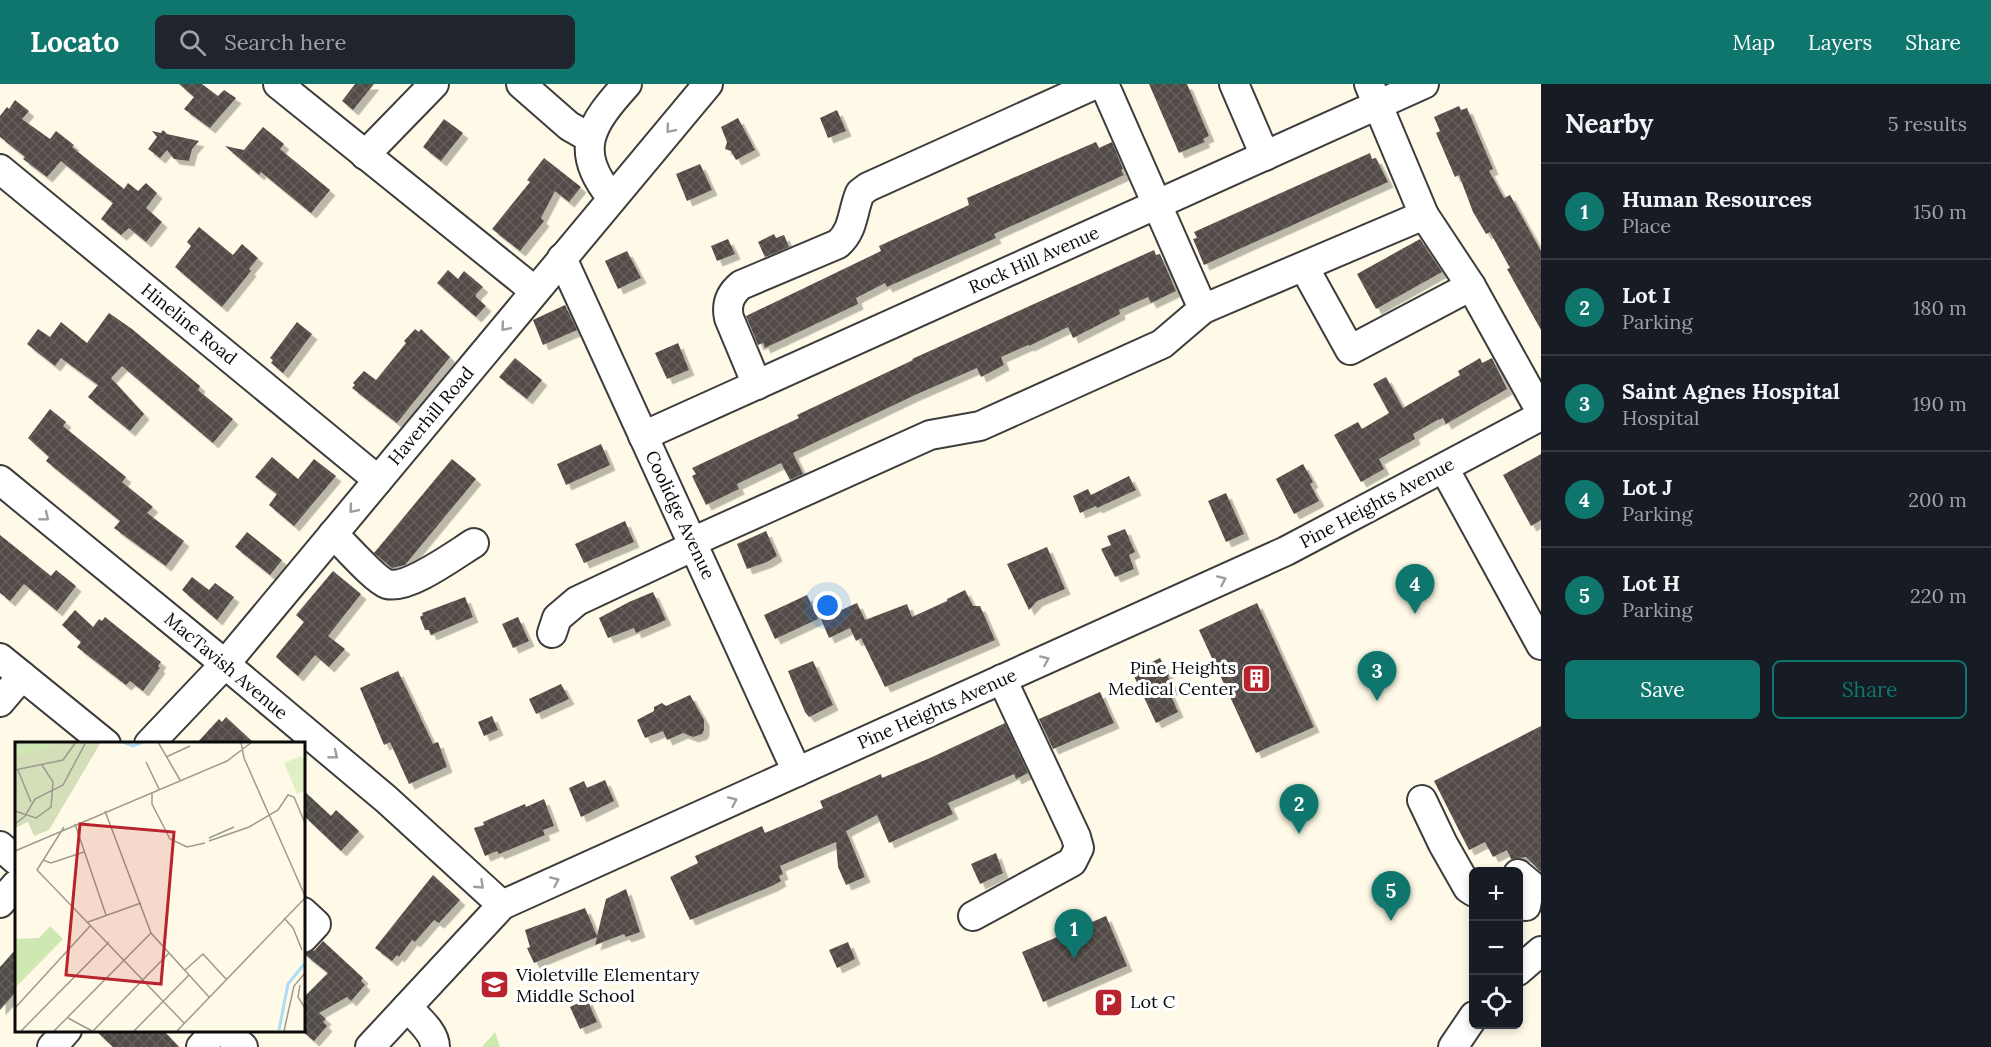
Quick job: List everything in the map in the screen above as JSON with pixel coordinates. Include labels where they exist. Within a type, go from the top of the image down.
[{"type":"street","points":[[278,84],[535,291]]},
{"type":"street","points":[[365,155],[434,84]]},
{"type":"street","points":[[521,84],[569,126],[590,138]]},
{"type":"street","points":[[612,198],[601,186],[591,163],[590,138],[599,117],[627,84]]},
{"type":"street","name":"Haverhill Road","points":[[151,742],[225,664],[708,84]]},
{"type":"street","points":[[757,384],[729,318],[727,309],[734,291],[741,285],[837,244],[846,237],[851,228],[860,193],[868,187],[1095,84]]},
{"type":"street","points":[[1104,84],[1203,309]]},
{"type":"street","points":[[1234,84],[1265,156]]},
{"type":"street","name":"Rock Hill Avenue","points":[[643,436],[1265,156],[1373,94],[1424,84]]},
{"type":"street","points":[[1373,94],[1424,215],[1471,286],[1541,412]]},
{"type":"street","name":"Hineline Road","points":[[0,169],[378,480]]},
{"type":"street","points":[[552,633],[556,618],[577,601],[693,544],[930,435],[980,426],[1162,344],[1203,309],[1424,215]]},
{"type":"street","name":"Coolidge Avenue","points":[[562,258],[797,772]]},
{"type":"street","points":[[1304,267],[1350,350],[1471,286]]},
{"type":"street","name":"Pine Heights Avenue","points":[[370,1047],[502,905],[1286,551],[1541,416]]},
{"type":"street","points":[[1444,468],[1541,645]]},
{"type":"street","name":"MacTavish Avenue","points":[[0,480],[386,799],[502,905]]},
{"type":"street","points":[[333,534],[388,585],[400,584],[420,576],[474,543]]},
{"type":"street","points":[[0,658],[104,742]]},
{"type":"street","points":[[0,702],[22,676]]},
{"type":"street","points":[[973,916],[1072,862],[1079,848],[1076,837],[1002,679]]},
{"type":"street","points":[[1422,800],[1443,844],[1469,884]]},
{"type":"street","points":[[0,846],[15,859]]},
{"type":"street","points":[[1523,878],[1530,884],[1528,913]]},
{"type":"street","points":[[0,903],[15,886]]},
{"type":"street","points":[[304,913],[316,924],[304,937]]},
{"type":"street","points":[[1523,967],[1541,951]]},
{"type":"street","points":[[407,1007],[430,1033],[436,1043],[435,1047]]},
{"type":"street","points":[[1453,1047],[1469,1022]]},
{"type":"street","points":[[52,1047],[65,1032]]},
{"type":"street","points":[[201,1047],[214,1032]]},
{"type":"street","points":[[225,1032],[243,1047]]},
{"type":"green space","points":[[495,1032],[500,1047],[482,1047]]},
{"type":"building","points":[[179,84],[202,84],[218,96],[224,90],[236,98],[210,128],[184,109],[194,97]]},
{"type":"building","points":[[355,84],[374,84],[353,110],[342,101]]},
{"type":"building","points":[[1149,84],[1187,84],[1209,136],[1203,139],[1205,142],[1179,153]]},
{"type":"building","points":[[15,100],[29,111],[22,119],[50,139],[56,131],[124,189],[128,183],[138,191],[146,183],[157,193],[146,208],[162,222],[146,242],[129,228],[121,235],[101,219],[113,203],[61,161],[47,177],[23,159],[25,157],[0,137],[0,116]]},
{"type":"building","points":[[1459,106],[1461,110],[1467,108],[1493,169],[1489,171],[1504,198],[1510,195],[1541,251],[1541,330],[1507,269],[1510,268],[1490,232],[1486,234],[1473,212],[1459,175],[1455,177],[1436,133],[1440,131],[1434,117]]},
{"type":"building","points":[[837,110],[846,131],[828,138],[820,118]]},
{"type":"building","points":[[738,118],[755,150],[736,160],[731,151],[725,149],[727,142],[721,127]]},
{"type":"building","points":[[444,119],[463,133],[441,161],[423,147]]},
{"type":"building","points":[[263,127],[284,144],[280,149],[330,190],[311,213],[261,172],[259,175],[225,146],[244,150]]},
{"type":"building","points":[[163,130],[167,134],[199,141],[192,149],[189,161],[174,159],[167,150],[160,158],[148,149],[157,137],[152,131],[161,133]]},
{"type":"building","points":[[1096,142],[1099,148],[1112,142],[1124,175],[994,234],[996,238],[887,287],[885,283],[856,298],[858,304],[765,348],[763,343],[758,345],[746,316],[881,251],[879,246],[969,205],[967,198]]},
{"type":"building","points":[[1370,153],[1372,159],[1376,158],[1388,182],[1204,265],[1193,239],[1197,238],[1194,232]]},
{"type":"building","points":[[544,158],[581,187],[569,202],[555,191],[541,218],[544,221],[520,251],[492,229],[530,182],[527,180]]},
{"type":"building","points":[[700,164],[712,190],[687,201],[676,174]]},
{"type":"building","points":[[199,227],[233,255],[242,244],[258,258],[249,269],[251,271],[222,307],[175,267],[191,246],[187,242]]},
{"type":"building","points":[[774,234],[776,238],[784,235],[789,247],[765,257],[758,242]]},
{"type":"building","points":[[728,239],[735,254],[717,261],[711,246]]},
{"type":"building","points":[[1420,239],[1442,272],[1376,309],[1357,274]]},
{"type":"building","points":[[1154,250],[1156,255],[1160,254],[1176,291],[1151,303],[1148,297],[1119,310],[1120,314],[1073,338],[1068,327],[1001,357],[1004,365],[981,377],[977,368],[915,395],[793,453],[803,474],[790,480],[781,463],[737,484],[739,489],[706,505],[692,476],[696,474],[692,468],[799,418],[797,415],[912,359]]},
{"type":"building","points":[[627,251],[641,278],[618,289],[605,261]]},
{"type":"building","points":[[448,270],[458,279],[464,271],[483,287],[476,297],[486,306],[476,317],[437,283]]},
{"type":"building","points":[[565,305],[577,330],[543,345],[533,320]]},
{"type":"building","points":[[109,313],[132,329],[200,386],[198,390],[233,419],[213,443],[122,366],[111,378],[144,414],[130,431],[88,397],[98,385],[61,358],[55,366],[27,344],[38,329],[50,337],[61,322],[87,343]]},
{"type":"building","points":[[297,322],[312,334],[283,373],[271,363],[273,360],[270,358]]},
{"type":"building","points":[[415,329],[419,332],[421,329],[450,357],[397,423],[352,388],[355,385],[353,383],[364,371],[376,380]]},
{"type":"building","points":[[678,343],[689,370],[667,379],[655,353]]},
{"type":"building","points":[[515,358],[542,380],[527,399],[499,377]]},
{"type":"building","points":[[1480,358],[1482,363],[1492,358],[1507,389],[1446,424],[1443,418],[1439,419],[1413,434],[1415,439],[1379,459],[1384,469],[1361,482],[1334,435],[1358,422],[1362,429],[1389,413],[1373,384],[1386,377],[1403,408],[1460,375],[1458,371]]},
{"type":"building","points":[[50,409],[66,422],[63,426],[126,477],[122,482],[153,507],[147,513],[184,541],[166,566],[114,528],[120,521],[46,461],[49,457],[28,438]]},
{"type":"building","points":[[601,444],[610,465],[566,485],[557,464]]},
{"type":"building","points":[[1541,454],[1541,520],[1531,526],[1503,475]]},
{"type":"building","points":[[272,457],[298,479],[314,459],[336,476],[294,526],[269,505],[277,494],[255,477]]},
{"type":"building","points":[[452,459],[476,479],[405,565],[392,568],[374,553]]},
{"type":"building","points":[[1303,464],[1313,482],[1310,484],[1319,501],[1294,514],[1276,479]]},
{"type":"building","points":[[1129,476],[1136,490],[1097,508],[1096,506],[1080,513],[1073,496],[1088,489],[1091,495]]},
{"type":"building","points":[[1226,493],[1244,534],[1226,542],[1208,501]]},
{"type":"building","points":[[625,521],[634,542],[584,563],[575,544]]},
{"type":"building","points":[[1125,529],[1135,552],[1129,555],[1134,569],[1115,577],[1101,549],[1111,545],[1107,536]]},
{"type":"building","points":[[766,531],[777,556],[747,569],[737,544]]},
{"type":"building","points":[[247,532],[282,560],[270,575],[235,547]]},
{"type":"building","points":[[0,535],[51,576],[56,570],[76,586],[57,611],[24,584],[10,601],[0,593]]},
{"type":"building","points":[[1047,547],[1065,589],[1037,601],[1029,610],[1007,564]]},
{"type":"building","points":[[333,571],[361,594],[328,636],[345,649],[329,667],[315,655],[298,676],[276,657],[304,622],[296,615]]},
{"type":"building","points":[[192,577],[209,590],[215,583],[234,597],[217,620],[182,590]]},
{"type":"building","points":[[965,590],[973,606],[980,606],[995,640],[885,687],[861,638],[856,641],[850,628],[829,638],[821,619],[857,603],[865,620],[907,604],[912,617]]},
{"type":"building","points":[[653,592],[666,620],[636,633],[634,628],[608,638],[599,618]]},
{"type":"building","points":[[807,595],[818,619],[775,639],[764,615]]},
{"type":"building","points":[[465,597],[473,617],[431,635],[429,630],[425,630],[420,617],[422,613]]},
{"type":"building","name":"Pine Heights Medical Center","points":[[1257,603],[1314,727],[1256,753],[1199,630]]},
{"type":"building","points":[[75,610],[93,627],[99,619],[102,621],[105,617],[161,662],[158,666],[160,668],[143,691],[130,681],[126,685],[77,647],[81,642],[62,625]]},
{"type":"building","points":[[518,617],[529,641],[513,648],[502,624]]},
{"type":"building","points":[[1160,658],[1169,676],[1173,689],[1169,691],[1178,712],[1156,723],[1132,672]]},
{"type":"building","points":[[813,661],[833,705],[809,717],[788,671]]},
{"type":"building","points":[[398,671],[433,744],[438,742],[447,767],[409,784],[390,742],[384,745],[360,688]]},
{"type":"building","points":[[561,684],[569,699],[536,714],[529,699]]},
{"type":"building","points":[[1100,692],[1114,723],[1053,749],[1039,719]]},
{"type":"building","points":[[690,695],[704,720],[702,734],[693,737],[683,733],[667,740],[663,731],[645,738],[637,720],[654,711],[654,707],[662,703],[666,706]]},
{"type":"building","points":[[492,716],[498,730],[484,736],[478,722]]},
{"type":"building","points":[[226,717],[253,742],[198,742],[219,719],[222,722]]},
{"type":"building","points":[[1005,723],[1028,773],[1016,779],[1014,774],[948,803],[953,814],[889,843],[877,815],[846,831],[865,877],[846,885],[838,867],[836,842],[780,866],[783,874],[779,876],[781,881],[772,886],[690,920],[670,877],[698,863],[695,856],[762,826],[765,833],[823,808],[820,801],[881,774],[882,778],[930,758]]},
{"type":"building","points":[[1541,726],[1541,872],[1526,857],[1511,859],[1507,850],[1493,857],[1485,842],[1469,850],[1434,781]]},
{"type":"building","points":[[605,780],[614,801],[581,817],[569,788],[584,781],[587,788]]},
{"type":"building","points":[[304,791],[331,816],[336,810],[359,831],[341,851],[304,816]]},
{"type":"building","points":[[544,799],[554,826],[543,830],[545,835],[499,854],[497,851],[485,856],[474,828],[525,804],[526,807]]},
{"type":"building","points":[[996,853],[1003,873],[980,884],[971,864]]},
{"type":"building","points":[[433,875],[460,900],[439,923],[434,920],[415,942],[412,940],[399,957],[397,955],[392,961],[375,948]]},
{"type":"building","points":[[626,889],[640,932],[626,937],[624,934],[595,945],[597,937],[534,963],[527,948],[530,947],[525,930],[585,908],[597,936],[606,899]]},
{"type":"building","points":[[1106,916],[1127,966],[1043,1002],[1022,952]]},
{"type":"building","points":[[323,941],[363,978],[361,981],[365,985],[351,1001],[347,997],[319,1013],[326,1019],[323,1022],[327,1026],[314,1041],[303,1032],[304,997],[328,973],[304,954],[315,950]]},
{"type":"building","points":[[848,942],[855,959],[837,968],[829,950]]},
{"type":"building","points":[[15,950],[15,993],[0,1010],[0,967]]},
{"type":"building","points":[[587,999],[597,1022],[580,1029],[570,1007]]},
{"type":"building","points":[[97,1032],[165,1032],[179,1047],[113,1047]]},
{"type":"place","name":"Lot J","points":[[1415,614]]},
{"type":"place","name":"Pine Heights Medical Center","points":[[1257,678]]},
{"type":"place","name":"Saint Agnes Hospital","points":[[1377,701]]},
{"type":"place","name":"Lot I","points":[[1299,834]]},
{"type":"place","name":"Lot H","points":[[1391,921]]},
{"type":"place","name":"Human Resources","points":[[1074,959]]},
{"type":"place","name":"Violetville Elementary Middle School","points":[[495,985]]},
{"type":"place","name":"Lot C","points":[[1109,1002]]}]
